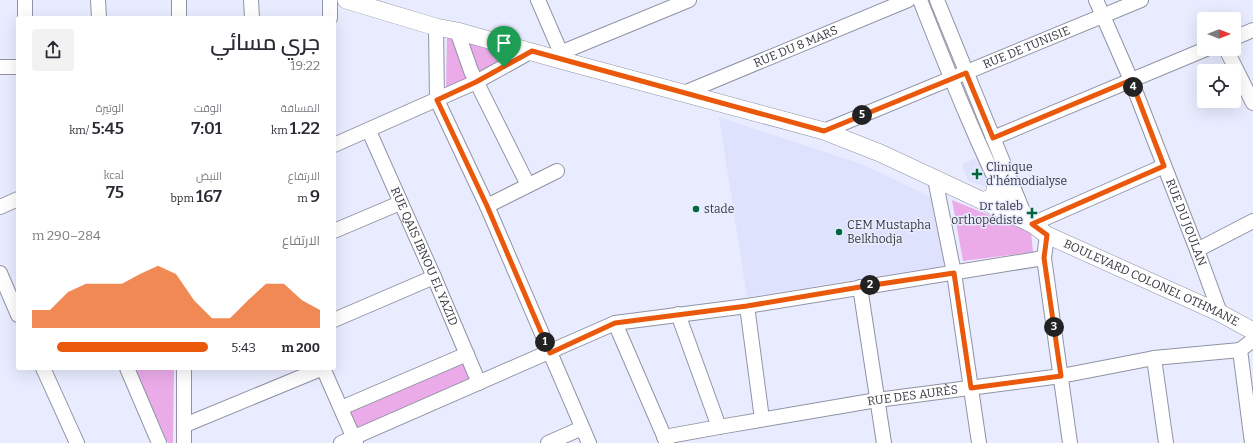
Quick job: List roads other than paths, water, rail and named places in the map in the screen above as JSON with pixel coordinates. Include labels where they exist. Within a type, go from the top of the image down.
[{"type":"main road","name":"BOULEVARD COLONEL OTHMANE","points":[[346,0],[436,26],[532,51],[562,57],[684,93],[824,131],[880,153],[936,178],[1024,220],[1047,235],[1084,253],[1220,313],[1253,331]]},
{"type":"main road","points":[[983,200],[993,196],[996,191],[996,181]]},
{"type":"street","points":[[24,0],[25,16]]},
{"type":"street","points":[[98,0],[99,16]]},
{"type":"street","points":[[179,0],[179,16]]},
{"type":"street","points":[[251,0],[252,16]]},
{"type":"street","points":[[330,0],[330,16]]},
{"type":"street","points":[[538,0],[562,57],[689,0]]},
{"type":"street","name":"RUE DU 8 MARS","points":[[684,93],[908,0]]},
{"type":"street","points":[[920,0],[951,78],[996,181],[1024,220]]},
{"type":"street","points":[[937,0],[993,138],[1024,220]]},
{"type":"street","name":"RUE DU JOULAN","points":[[1096,0],[1131,80],[1220,313]]},
{"type":"street","name":"RUE DE TUNISIE","points":[[824,131],[1141,0]]},
{"type":"street","points":[[436,26],[437,100],[487,206],[588,443]]},
{"type":"street","points":[[1241,35],[1253,30]]},
{"type":"street","points":[[457,31],[476,82],[528,186]]},
{"type":"street","points":[[336,144],[369,131],[476,82],[532,51]]},
{"type":"street","points":[[993,138],[1197,53]]},
{"type":"street","points":[[1230,56],[1253,103]]},
{"type":"street","points":[[0,67],[16,67]]},
{"type":"street","name":"RUE QAIS IBNOU EL YAZID","points":[[369,131],[479,383]]},
{"type":"street","points":[[1024,220],[1164,166]]},
{"type":"street","points":[[487,206],[557,171]]},
{"type":"street","points":[[936,178],[954,273],[979,443]]},
{"type":"street","points":[[0,207],[16,200]]},
{"type":"street","points":[[336,230],[400,203]]},
{"type":"street","points":[[1197,250],[1253,221]]},
{"type":"street","points":[[1047,235],[1044,258],[1070,443]]},
{"type":"street","points":[[324,370],[341,408],[350,441],[615,323],[747,306],[1044,258]]},
{"type":"street","points":[[0,273],[14,294],[16,304]]},
{"type":"street","points":[[336,319],[434,277]]},
{"type":"street","points":[[860,287],[884,443]]},
{"type":"street","points":[[747,306],[762,419]]},
{"type":"street","points":[[678,314],[719,427]]},
{"type":"street","points":[[615,323],[666,440]]},
{"type":"street","points":[[1252,443],[1240,350],[1253,340]]},
{"type":"street","name":"RUE DES AURÈS","points":[[666,440],[719,427],[878,400],[1061,376],[1154,358],[1240,350]]},
{"type":"street","points":[[341,408],[467,354]]},
{"type":"street","points":[[1154,358],[1166,443]]},
{"type":"street","points":[[44,370],[77,443]]},
{"type":"street","points":[[128,370],[159,443]]},
{"type":"street","points":[[184,370],[184,443]]},
{"type":"street","points":[[185,425],[318,370]]},
{"type":"street","points":[[548,443],[582,428]]},
{"type":"place","name":"Clinique d'hémodialyse","points":[[977,174]]},
{"type":"place","name":"stade","points":[[696,209]]},
{"type":"place","name":"Dr taleb orthopédiste","points":[[1032,213]]},
{"type":"place","name":"CEM Mustapha Belkhodja","points":[[839,232]]}]
